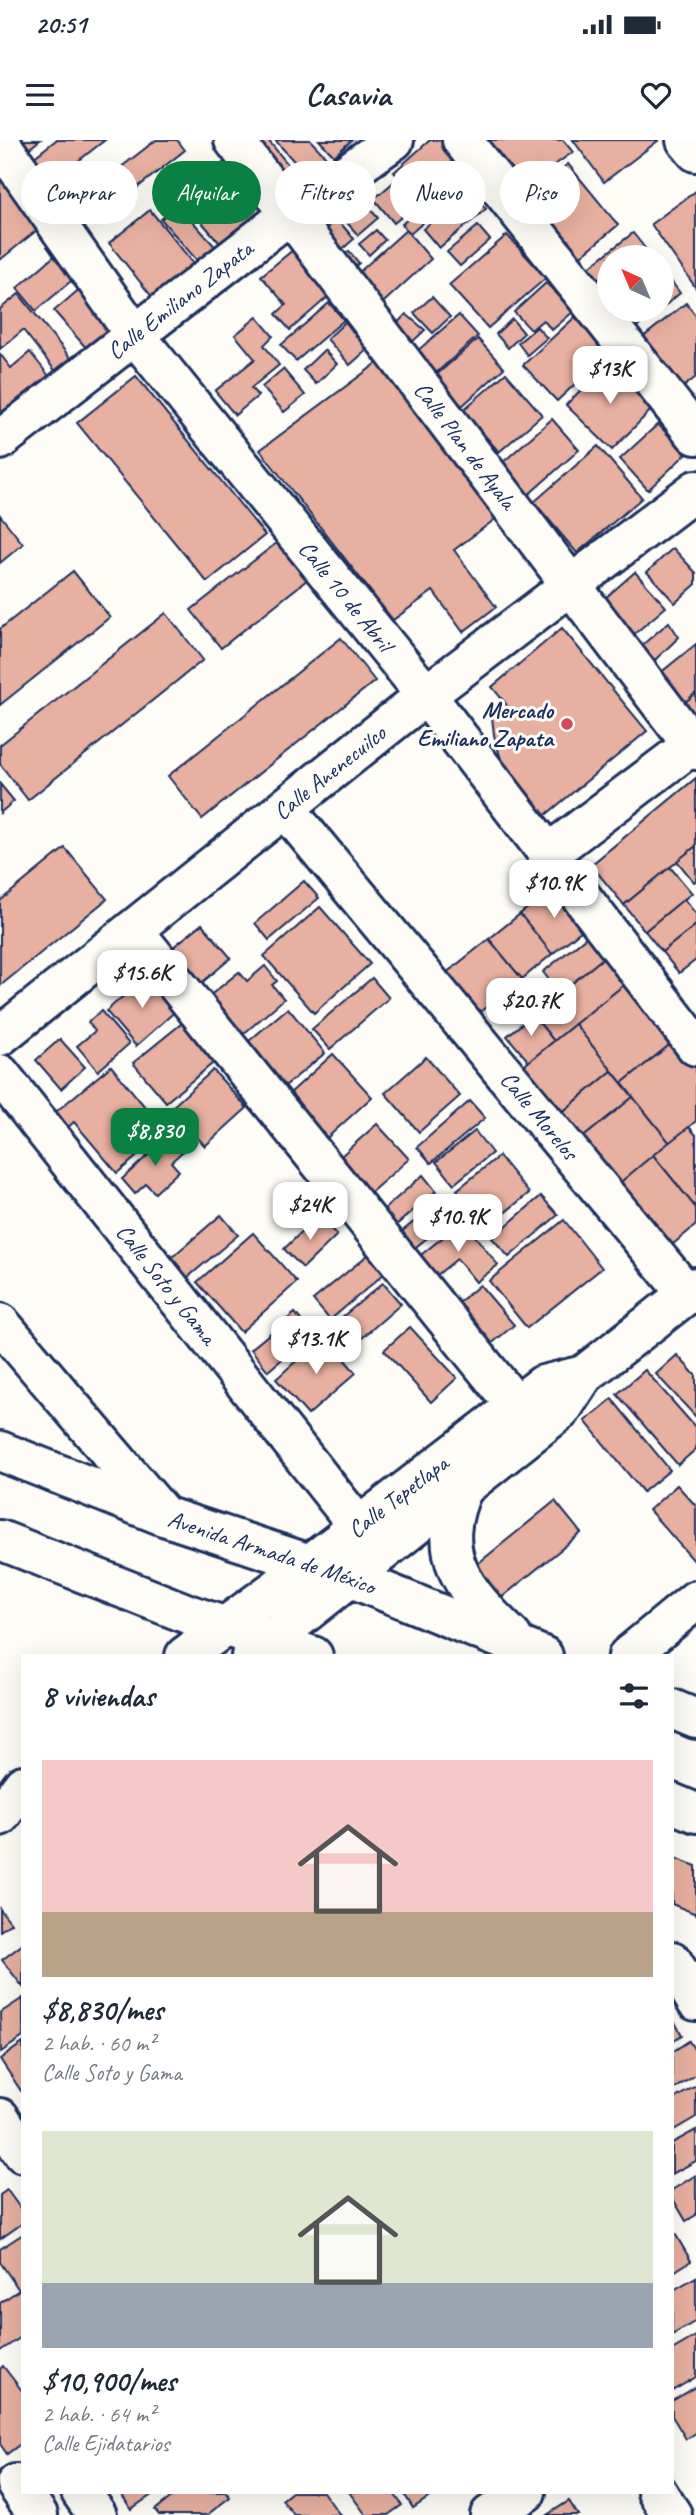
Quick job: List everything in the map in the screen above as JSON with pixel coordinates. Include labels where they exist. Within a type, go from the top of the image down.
[{"type":"street","name":"Calle Plan de Ayala","points":[[234,140],[275,194]]},
{"type":"street","name":"Calle Emiliano Zapata","points":[[364,161],[394,140]]},
{"type":"street","points":[[462,140],[696,435]]},
{"type":"street","points":[[687,140],[696,152]]},
{"type":"street","name":"Calle 10 de Abril","points":[[0,143],[135,335],[426,695],[696,1046]]},
{"type":"street","name":"Calle Emiliano Zapata","points":[[3,433],[277,224]]},
{"type":"street","name":"Calle Plan de Ayala","points":[[298,224],[410,370],[570,588],[694,748]]},
{"type":"street","name":"Calle Anenecuilco","points":[[0,1036],[426,695],[696,490]]},
{"type":"street","points":[[548,855],[694,748]]},
{"type":"street","name":"Calle Morelos","points":[[285,808],[691,1291]]},
{"type":"street","points":[[133,930],[516,1406]]},
{"type":"street","name":"Calle Soto y Gama","points":[[0,1074],[359,1527]]},
{"type":"street","name":"Calle Tepetlapa","points":[[262,1647],[561,1409],[584,1375],[691,1291]]},
{"type":"street","points":[[0,1323],[164,1516]]},
{"type":"street","name":"Calle Tepetlapa","points":[[188,1654],[359,1527],[543,1385],[584,1375]]},
{"type":"street","name":"Avenida Armada de México","points":[[0,1451],[164,1516],[349,1577],[533,1652]]},
{"type":"street","points":[[464,1486],[454,1506],[452,1560],[475,1600],[533,1652]]},
{"type":"street","points":[[0,1540],[223,1626],[262,1647],[302,1654]]},
{"type":"street","points":[[630,1654],[696,1600]]},
{"type":"street","points":[[674,1710],[696,1719]]},
{"type":"street","points":[[0,1816],[21,1787]]},
{"type":"street","points":[[674,1804],[696,1813]]},
{"type":"street","points":[[0,1840],[21,1830]]},
{"type":"street","points":[[674,1964],[696,2001]]},
{"type":"street","points":[[0,2118],[21,2150]]},
{"type":"street","points":[[13,2486],[38,2515]]},
{"type":"street","points":[[82,2494],[97,2515]]},
{"type":"street","points":[[490,2515],[523,2494]]},
{"type":"street","points":[[658,2494],[672,2515]]},
{"type":"building","points":[[18,140],[40,140],[26,151]]},
{"type":"building","points":[[56,140],[105,140],[78,161],[32,159]]},
{"type":"building","points":[[156,140],[177,140],[185,150],[171,161],[152,161],[152,176],[138,187],[138,161],[129,161]]},
{"type":"building","points":[[255,140],[268,140],[285,161],[275,161],[275,178]]},
{"type":"building","points":[[275,140],[310,140],[328,159],[326,161],[294,161]]},
{"type":"building","points":[[319,140],[352,140],[334,156]]},
{"type":"building","points":[[430,140],[441,140],[459,161],[406,161]]},
{"type":"building","points":[[481,140],[563,140],[573,152],[560,161],[500,161],[500,164]]},
{"type":"building","points":[[573,140],[659,140],[604,182]]},
{"type":"building","points":[[233,155],[239,161],[226,161]]},
{"type":"building","points":[[10,175],[21,188],[21,224],[44,224],[0,260],[0,182]]},
{"type":"building","points":[[580,179],[618,225],[575,261],[544,224],[580,224]]},
{"type":"building","points":[[261,185],[275,201],[275,208],[261,220]]},
{"type":"building","points":[[390,185],[390,218],[376,201],[376,197]]},
{"type":"building","points":[[696,191],[696,288],[674,257],[674,245],[666,245],[651,224]]},
{"type":"building","points":[[150,210],[152,224],[161,224],[199,270],[157,303],[109,243],[133,224],[138,224],[138,220]]},
{"type":"building","points":[[165,224],[195,224],[218,250],[201,265]]},
{"type":"building","points":[[203,224],[256,224],[225,249]]},
{"type":"building","points":[[331,224],[341,224],[354,239],[339,252],[321,232]]},
{"type":"building","points":[[348,224],[371,224],[358,235]]},
{"type":"building","points":[[402,224],[421,224],[410,234]]},
{"type":"building","points":[[429,224],[468,224],[439,248],[423,229]]},
{"type":"building","points":[[478,226],[490,240],[460,266],[447,252]]},
{"type":"building","points":[[376,230],[385,240],[369,255],[359,244]]},
{"type":"building","points":[[406,230],[431,259],[374,311],[348,282]]},
{"type":"building","points":[[633,233],[642,245],[618,245]]},
{"type":"building","points":[[507,235],[546,278],[488,328],[449,285]]},
{"type":"building","points":[[299,245],[337,289],[290,330],[276,314],[286,305],[261,276]]},
{"type":"building","points":[[349,251],[359,263],[346,273],[336,261]]},
{"type":"building","points":[[59,252],[78,275],[36,311],[17,288]]},
{"type":"building","points":[[597,261],[597,288],[584,271]]},
{"type":"building","points":[[97,274],[130,313],[88,350],[54,311]]},
{"type":"building","points":[[546,283],[574,311],[552,330],[543,320],[531,330],[514,312]]},
{"type":"building","points":[[674,285],[680,293],[674,298]]},
{"type":"building","points":[[19,294],[77,366],[61,378],[23,330],[0,349],[0,309]]},
{"type":"building","points":[[432,297],[450,317],[433,333],[414,313]]},
{"type":"building","points":[[329,303],[344,320],[296,361],[281,345]]},
{"type":"building","points":[[686,303],[696,316],[696,377],[677,392],[637,342],[662,322],[674,322],[674,313]]},
{"type":"building","points":[[356,312],[379,339],[350,365],[327,339]]},
{"type":"building","points":[[406,314],[425,330],[407,347],[390,331]]},
{"type":"building","points":[[459,315],[478,336],[428,380],[409,358]]},
{"type":"building","points":[[257,317],[273,336],[264,345],[279,365],[251,388],[258,396],[235,415],[215,391],[255,359],[235,335]]},
{"type":"building","points":[[575,317],[609,352],[557,401],[523,365]]},
{"type":"building","points":[[512,319],[524,333],[508,348],[496,334]]},
{"type":"building","points":[[624,322],[643,322],[631,331]]},
{"type":"building","points":[[537,327],[547,338],[527,355],[518,343]]},
{"type":"building","points":[[478,339],[504,368],[462,406],[435,376]]},
{"type":"building","points":[[324,350],[337,364],[316,384],[303,370]]},
{"type":"building","points":[[30,352],[49,376],[1,415],[0,354],[11,368]]},
{"type":"building","points":[[380,361],[498,517],[454,550],[496,607],[463,632],[433,591],[393,620],[260,450]]},
{"type":"building","points":[[608,362],[654,407],[612,450],[566,405]]},
{"type":"building","points":[[283,369],[305,395],[284,412],[262,387]]},
{"type":"building","points":[[506,373],[542,415],[499,452],[463,410]]},
{"type":"building","points":[[136,376],[265,535],[207,582],[77,423]]},
{"type":"building","points":[[552,419],[579,450],[528,495],[501,464]]},
{"type":"building","points":[[658,424],[686,454],[648,490],[620,459]]},
{"type":"building","points":[[598,446],[642,498],[577,553],[534,502]]},
{"type":"building","points":[[0,515],[23,544],[0,563]]},
{"type":"building","points":[[279,541],[308,579],[221,648],[191,610]]},
{"type":"building","points":[[673,548],[696,573],[696,584],[675,603],[647,572]]},
{"type":"building","points":[[73,571],[110,617],[0,705],[0,629]]},
{"type":"building","points":[[635,572],[666,607],[633,635],[603,600]]},
{"type":"building","points":[[166,613],[203,660],[28,800],[0,764],[0,745]]},
{"type":"building","points":[[669,622],[679,637],[655,660],[641,646]]},
{"type":"building","name":"Mercado Emiliano Zapata","points":[[562,628],[647,731],[542,818],[504,770],[492,717],[509,715],[506,704],[492,687]]},
{"type":"building","points":[[341,638],[375,681],[202,819],[168,776]]},
{"type":"building","points":[[696,644],[696,693],[683,704],[659,674]]},
{"type":"building","points":[[696,693],[696,719],[683,704]]},
{"type":"building","points":[[696,778],[696,846],[624,905],[591,865]]},
{"type":"building","points":[[0,784],[14,801],[0,813]]},
{"type":"building","points":[[696,846],[696,881],[694,882],[677,861]]},
{"type":"building","points":[[65,848],[107,899],[0,986],[0,901]]},
{"type":"building","points":[[670,867],[692,893],[645,931],[624,905]]},
{"type":"building","points":[[304,881],[319,898],[269,940],[255,923]]},
{"type":"building","points":[[555,886],[587,926],[552,954],[520,914]]},
{"type":"building","points":[[684,899],[696,914],[696,925],[662,952],[645,931]]},
{"type":"building","points":[[320,907],[370,964],[314,1013],[264,956]]},
{"type":"building","points":[[520,914],[552,954],[522,979],[489,939]]},
{"type":"building","points":[[202,924],[231,958],[192,991],[162,956]]},
{"type":"building","points":[[696,925],[696,960],[679,973],[662,952]]},
{"type":"building","points":[[596,929],[613,950],[560,994],[543,972]]},
{"type":"building","points":[[489,939],[522,979],[477,1015],[445,974]]},
{"type":"building","points":[[613,950],[634,977],[554,1041],[533,1015]]},
{"type":"building","points":[[265,966],[277,981],[272,985],[284,999],[234,1042],[202,1002],[239,972],[247,981]]},
{"type":"building","points":[[148,975],[178,1009],[136,1046],[106,1011]]},
{"type":"building","points":[[634,977],[682,1035],[622,1083],[575,1024]]},
{"type":"building","points":[[372,978],[389,998],[330,1049],[312,1029]]},
{"type":"building","points":[[288,1008],[325,1053],[274,1095],[237,1051]]},
{"type":"building","points":[[101,1011],[129,1044],[98,1071],[77,1046],[95,1031],[88,1022]]},
{"type":"building","points":[[533,1015],[554,1041],[529,1062],[507,1036]]},
{"type":"building","points":[[186,1020],[218,1059],[166,1102],[133,1063]]},
{"type":"building","points":[[575,1024],[612,1071],[559,1115],[521,1068]]},
{"type":"building","points":[[682,1035],[696,1053],[696,1121],[670,1143],[622,1083]]},
{"type":"building","points":[[60,1039],[85,1067],[61,1089],[36,1060]]},
{"type":"building","points":[[333,1054],[372,1097],[317,1147],[278,1104]]},
{"type":"building","points":[[426,1057],[460,1096],[419,1132],[385,1093]]},
{"type":"building","points":[[111,1066],[166,1132],[117,1173],[74,1122],[66,1129],[53,1114]]},
{"type":"building","points":[[213,1070],[247,1108],[205,1146],[171,1108]]},
{"type":"building","points":[[612,1071],[633,1097],[580,1140],[559,1115]]},
{"type":"building","points":[[633,1097],[670,1143],[616,1186],[580,1140]]},
{"type":"building","points":[[470,1101],[485,1118],[431,1163],[417,1147]]},
{"type":"building","points":[[377,1124],[409,1159],[363,1199],[332,1164]]},
{"type":"building","points":[[689,1127],[696,1135],[696,1208],[653,1155]]},
{"type":"building","points":[[475,1131],[492,1153],[454,1184],[436,1162]]},
{"type":"building","points":[[168,1137],[182,1152],[171,1162],[179,1171],[155,1193],[146,1184],[135,1194],[122,1179]]},
{"type":"building","points":[[653,1155],[696,1208],[696,1225],[667,1249],[616,1186]]},
{"type":"building","points":[[499,1156],[529,1193],[487,1227],[457,1190]]},
{"type":"building","points":[[423,1175],[436,1191],[395,1226],[382,1211]]},
{"type":"building","points":[[541,1196],[558,1215],[509,1257],[492,1238]]},
{"type":"building","points":[[438,1202],[452,1218],[412,1250],[399,1234]]},
{"type":"building","points":[[221,1215],[238,1235],[187,1278],[171,1258]]},
{"type":"building","points":[[318,1216],[337,1235],[303,1268],[284,1249]]},
{"type":"building","points":[[564,1220],[602,1268],[527,1328],[489,1281]]},
{"type":"building","points":[[463,1221],[498,1265],[476,1282],[457,1259],[432,1279],[416,1259]]},
{"type":"building","points":[[253,1233],[297,1282],[241,1332],[197,1282]]},
{"type":"building","points":[[369,1254],[385,1273],[330,1320],[313,1300]]},
{"type":"building","points":[[383,1283],[401,1304],[348,1350],[329,1328]]},
{"type":"building","points":[[480,1285],[514,1325],[484,1350],[451,1309]]},
{"type":"building","points":[[295,1313],[312,1334],[268,1371],[251,1349]]},
{"type":"building","points":[[410,1327],[457,1378],[431,1402],[384,1350]]},
{"type":"building","points":[[324,1336],[356,1373],[308,1415],[276,1379]]},
{"type":"building","points":[[677,1355],[696,1376],[696,1417],[656,1374]]},
{"type":"building","points":[[645,1370],[696,1428],[696,1449],[678,1465],[617,1394]]},
{"type":"building","points":[[612,1399],[670,1470],[643,1492],[585,1421]]},
{"type":"building","points":[[677,1485],[696,1506],[696,1563],[649,1510]]},
{"type":"building","points":[[555,1501],[581,1533],[501,1598],[475,1566]]},
{"type":"building","points":[[674,1858],[696,1866],[696,1914],[674,1905]]},
{"type":"building","points":[[0,1909],[11,1923],[0,1931]]},
{"type":"building","points":[[21,1946],[21,1984],[2,1960]]},
{"type":"building","points":[[21,1999],[21,2038],[1,2052],[0,2013]]},
{"type":"building","points":[[674,2021],[682,2035],[674,2040]]},
{"type":"building","points":[[689,2041],[696,2052],[696,2075],[674,2089],[674,2051]]},
{"type":"building","points":[[21,2044],[21,2091],[0,2059]]},
{"type":"building","points":[[696,2086],[696,2117],[674,2130],[674,2099]]},
{"type":"building","points":[[696,2130],[696,2161],[674,2173],[674,2142]]},
{"type":"building","points":[[696,2175],[696,2215],[686,2221],[674,2200],[674,2189]]},
{"type":"building","points":[[7,2190],[21,2209],[21,2224],[0,2239],[0,2195]]},
{"type":"building","points":[[674,2232],[691,2261],[674,2272]]},
{"type":"building","points":[[21,2235],[21,2337],[0,2351],[0,2303],[19,2290],[0,2262],[0,2249]]},
{"type":"building","points":[[696,2277],[696,2321],[674,2334],[674,2290]]},
{"type":"building","points":[[696,2336],[696,2377],[674,2390],[674,2349]]},
{"type":"building","points":[[3,2366],[21,2389],[21,2444],[7,2454],[0,2444],[0,2369]]},
{"type":"building","points":[[696,2387],[696,2433],[686,2439],[674,2419],[674,2400]]},
{"type":"building","points":[[121,2494],[153,2494],[131,2509]]},
{"type":"building","points":[[175,2494],[228,2494],[230,2497],[207,2515],[159,2515],[155,2510]]},
{"type":"building","points":[[290,2494],[324,2494],[340,2515],[294,2515],[282,2500]]},
{"type":"building","points":[[350,2494],[394,2494],[402,2505],[388,2515],[366,2515]]},
{"type":"building","points":[[404,2494],[434,2494],[413,2508]]},
{"type":"building","points":[[569,2501],[578,2515],[547,2515]]},
{"type":"place","name":"Mercado Emiliano Zapata","points":[[567,724]]}]
